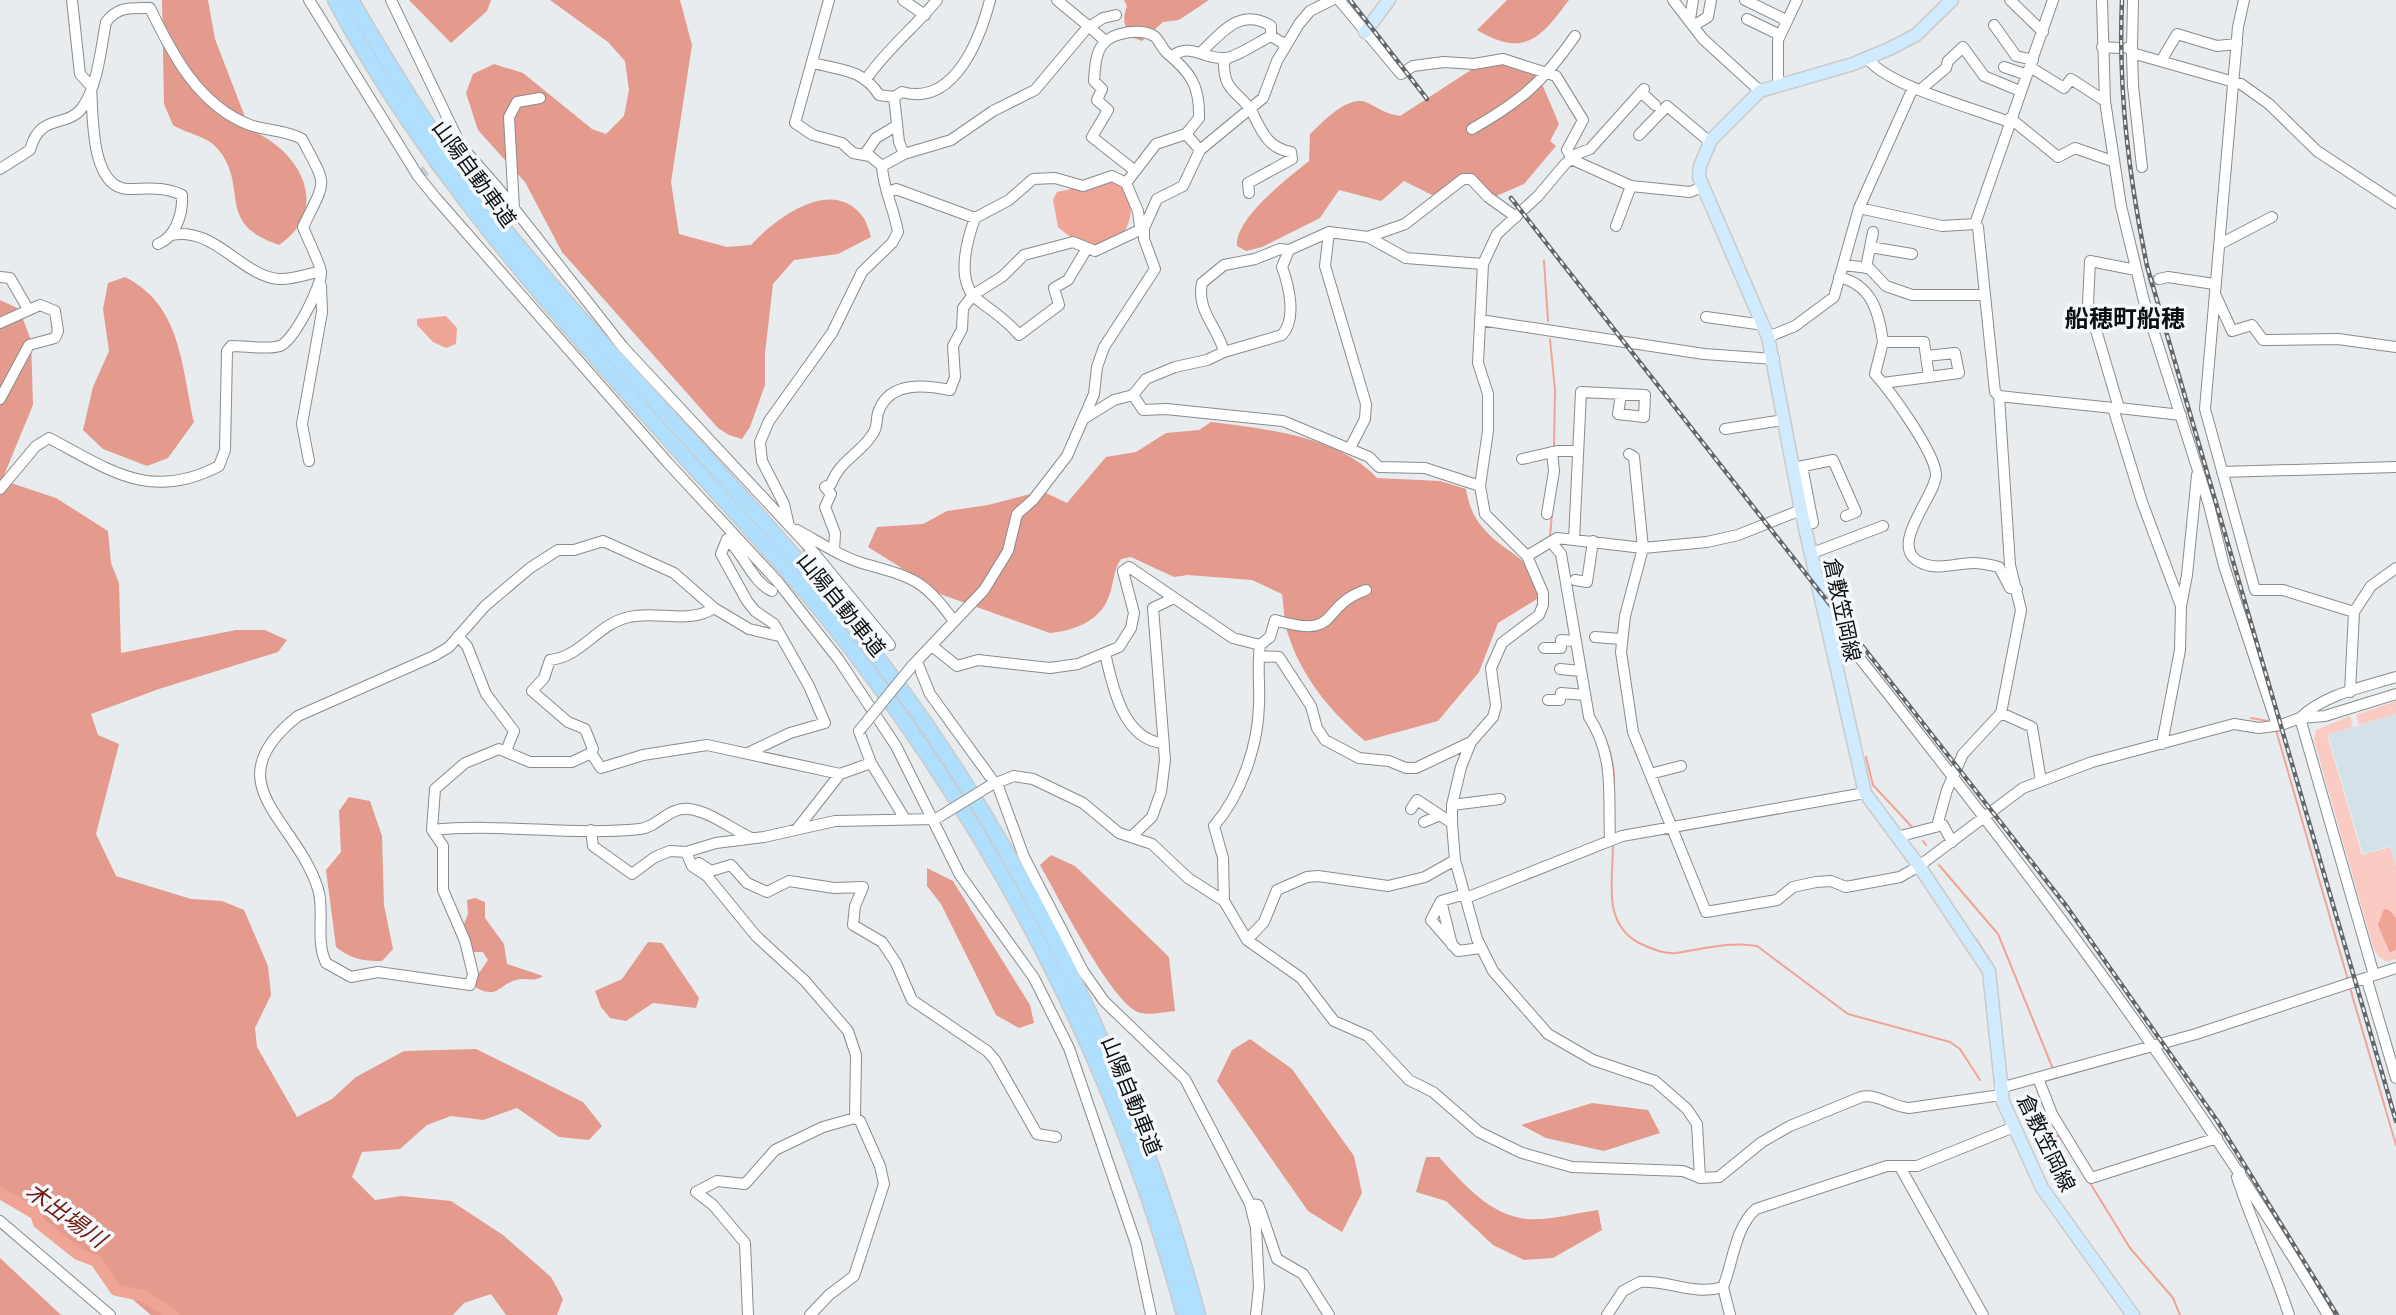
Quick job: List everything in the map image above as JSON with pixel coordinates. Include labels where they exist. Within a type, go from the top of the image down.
[{"type":"highway","name":"山陽自動車道","points":[[335,0],[425,144],[490,233],[822,612],[869,673],[957,799],[1040,943],[1094,1057],[1119,1118],[1174,1276],[1184,1315]]},
{"type":"highway","name":"山陽自動車道","points":[[351,0],[435,136],[500,224],[833,602],[931,736],[976,803],[1052,938],[1109,1060],[1153,1171],[1198,1315]]},
{"type":"highway","points":[[1153,1171],[1185,1249],[1207,1315]]},
{"type":"highway","points":[[1174,1276],[1178,1315]]},
{"type":"main road","points":[[1365,32],[1389,0]]},
{"type":"main road","name":"倉敷笠岡線","points":[[1952,0],[1916,35],[1868,59],[1778,83],[1760,91],[1710,142],[1700,166],[1702,187],[1766,331],[1774,359],[1783,419],[1798,467],[1801,510],[1814,552],[1826,627],[1865,793],[1919,866],[1989,971],[2001,1091],[2014,1127],[2042,1188],[2133,1315]]},
{"type":"street","points":[[72,0],[80,74],[92,86],[96,152],[109,183],[114,187],[127,189],[170,189],[181,195],[181,214],[171,235],[158,244]]},
{"type":"street","points":[[309,0],[418,176],[668,463],[778,582],[839,660],[896,746],[936,819],[960,875],[1034,978],[1069,1048],[1136,1244],[1151,1315]]},
{"type":"street","points":[[391,0],[461,146],[623,347],[789,526],[890,645]]},
{"type":"street","points":[[829,0],[796,127],[842,143],[853,153],[865,155],[882,166]]},
{"type":"street","points":[[903,0],[925,15]]},
{"type":"street","points":[[867,78],[897,39],[925,15],[937,0]]},
{"type":"street","points":[[813,63],[841,67],[867,78],[879,95],[894,97],[902,92],[916,96],[932,90],[958,73],[979,37],[990,0]]},
{"type":"street","points":[[1056,0],[1078,15],[1087,28],[1105,41]]},
{"type":"street","points":[[834,551],[835,533],[825,507],[831,494],[825,487],[831,484],[836,469],[873,435],[878,425],[877,413],[885,397],[912,386],[950,390],[955,377],[953,346],[962,329],[963,308],[973,295],[1003,276],[1024,255],[1073,242],[1086,250],[1107,248],[1142,228],[1157,199],[1183,186],[1200,150],[1263,98],[1286,45],[1310,11],[1332,0]]},
{"type":"street","points":[[1339,0],[1401,74],[1413,66],[1444,62],[1474,64],[1503,59],[1550,73],[1556,76],[1583,120],[1567,150],[1573,160],[1631,186],[1690,192],[1702,187]]},
{"type":"street","points":[[1673,0],[1703,39],[1760,91]]},
{"type":"street","points":[[1691,23],[1693,0]]},
{"type":"street","points":[[1691,23],[1708,17],[1711,0]]},
{"type":"street","points":[[1745,0],[1786,20]]},
{"type":"street","points":[[1778,83],[1775,61],[1780,35],[1797,0]]},
{"type":"street","points":[[2002,10],[2010,0],[2043,32]]},
{"type":"street","points":[[1975,224],[2053,0]]},
{"type":"street","points":[[2102,0],[2105,101],[2112,161],[2136,270]]},
{"type":"street","points":[[2133,0],[2128,49],[2142,167]]},
{"type":"street","points":[[2244,0],[2236,44],[2220,244],[2213,287],[2205,409],[2255,590],[2283,590],[2354,612]]},
{"type":"street","points":[[0,169],[30,150],[34,135],[55,120],[69,119],[82,108],[92,86],[106,22],[113,13],[124,8],[150,8],[182,67],[215,107],[251,125],[302,139],[324,180],[323,189],[303,227],[320,275],[321,312],[302,424],[309,461]]},
{"type":"street","points":[[882,166],[904,154],[951,141],[993,111],[1035,90],[1087,28],[1103,18],[1116,15]]},
{"type":"street","points":[[1200,53],[1230,24],[1241,19],[1264,21],[1271,26],[1271,36]]},
{"type":"street","points":[[1747,19],[1780,35]]},
{"type":"street","points":[[1994,25],[2016,55],[2030,67],[2064,88],[2071,79],[2105,101]]},
{"type":"street","points":[[1126,183],[1156,144],[1186,134],[1199,117],[1197,90],[1188,70],[1156,37],[1137,30],[1105,41],[1096,59],[1094,81],[1102,89],[1097,100],[1108,110],[1093,137],[1134,170]]},
{"type":"street","points":[[2161,61],[2177,34],[2217,46],[2236,44]]},
{"type":"street","points":[[1271,36],[1286,45]]},
{"type":"street","points":[[1249,193],[1248,183],[1292,159],[1291,152],[1278,148],[1261,134],[1249,110],[1227,84],[1224,62],[1271,36]]},
{"type":"street","points":[[1472,128],[1510,107],[1550,73],[1575,36]]},
{"type":"street","points":[[1706,317],[1766,331],[1795,326],[1834,297],[1859,208],[1916,89],[1946,68],[1948,61],[1963,47],[1984,76],[2020,91]]},
{"type":"street","points":[[2102,47],[2128,49],[2235,82],[2269,104],[2317,151],[2396,203]]},
{"type":"street","points":[[1172,56],[1188,49],[1205,57],[1227,59]]},
{"type":"street","points":[[1868,59],[1886,75],[1916,89],[2010,120],[2058,157],[2075,148],[2112,161]]},
{"type":"street","points":[[2004,67],[2030,67]]},
{"type":"street","points":[[932,646],[957,666],[978,660],[1050,668],[1078,664],[1119,647],[1131,628],[1134,613],[1123,571],[1129,567],[1172,599],[1216,624],[1233,638],[1279,657],[1311,706],[1317,728],[1325,740],[1359,758],[1389,761],[1406,768],[1416,768],[1471,742],[1493,717],[1496,706],[1491,668],[1502,643],[1533,620],[1543,605],[1543,593],[1527,556],[1491,523],[1485,513],[1480,486],[1488,431],[1489,394],[1478,363],[1483,264],[1497,234],[1577,154],[1590,149],[1642,90],[1656,105]]},
{"type":"street","points":[[894,97],[896,126],[904,154]]},
{"type":"street","points":[[514,209],[509,117],[517,102],[540,98]]},
{"type":"street","points":[[1639,135],[1667,106],[1710,142]]},
{"type":"street","points":[[865,155],[876,138],[896,126]]},
{"type":"street","points":[[1186,134],[1200,150]]},
{"type":"street","points":[[882,166],[883,183],[889,192],[898,232],[892,243],[862,272],[832,333],[769,421],[760,442],[762,461],[784,504],[789,526],[834,551],[904,575],[939,599],[953,620]]},
{"type":"street","points":[[889,192],[897,189],[975,218],[1009,200],[1032,179],[1055,178],[1083,186],[1112,176],[1126,183],[1138,211],[1144,239],[1155,269],[1104,347],[1097,367],[1094,394],[1058,471],[1017,514],[1008,551],[984,590],[953,620],[859,731],[871,763],[905,819]]},
{"type":"street","points":[[1368,237],[1405,224],[1463,179],[1471,179],[1488,197],[1516,217]]},
{"type":"street","points":[[1616,226],[1631,186]]},
{"type":"street","points":[[1859,208],[1942,226],[1975,224]]},
{"type":"street","points":[[2220,244],[2272,217]]},
{"type":"street","points":[[975,218],[963,270],[973,295],[1018,335],[1059,305],[1054,288],[1068,280],[1086,250]]},
{"type":"street","points":[[1937,827],[1962,754],[2001,713],[2021,610],[2010,565],[1999,396],[1995,392],[1978,227],[1975,224]]},
{"type":"street","points":[[1224,352],[1206,316],[1202,303],[1202,283],[1224,265],[1255,259],[1280,249],[1289,250],[1329,232],[1368,237],[1406,258],[1483,264]]},
{"type":"street","points":[[1329,232],[1325,266],[1366,404],[1365,419],[1350,448]]},
{"type":"street","points":[[1866,268],[1873,232]]},
{"type":"street","points":[[171,235],[192,236],[214,244],[265,276],[280,279],[320,275]]},
{"type":"street","points":[[1870,247],[1912,254]]},
{"type":"street","points":[[1085,418],[1114,400],[1133,395],[1146,379],[1175,367],[1207,360],[1224,352],[1282,335],[1288,328],[1287,281],[1282,267],[1289,250]]},
{"type":"street","points":[[2181,606],[2142,502],[2088,303],[2090,261],[2136,270],[2149,282],[2180,415],[2224,566],[2277,725]]},
{"type":"street","points":[[1843,265],[1866,268],[1886,286],[1912,295],[1984,295]]},
{"type":"street","points":[[0,489],[36,446],[49,438],[113,472],[155,484],[205,474],[219,466],[225,450],[228,351],[232,346],[281,346],[288,341],[316,293],[320,275]]},
{"type":"street","points":[[0,277],[10,278],[28,309]]},
{"type":"street","points":[[1839,277],[1855,281],[1875,303],[1883,342],[1875,374],[1930,458],[1936,474],[1934,489],[1912,525],[1910,550],[1915,559],[1926,565],[1972,563],[1999,567],[2010,587],[2017,589]]},
{"type":"street","points":[[2149,282],[2168,277],[2213,287]]},
{"type":"street","points":[[2213,287],[2232,331],[2252,325],[2263,340],[2338,340],[2396,347]]},
{"type":"street","points":[[0,323],[40,305],[55,311],[58,331],[55,338],[29,345],[0,399]]},
{"type":"street","points":[[1480,320],[1704,354],[1774,359]]},
{"type":"street","points":[[1883,342],[1924,342],[1928,377]]},
{"type":"street","points":[[1883,383],[1959,373],[1955,353],[1926,356]]},
{"type":"street","points":[[1574,540],[1581,392],[1621,394]]},
{"type":"street","points":[[1133,395],[1143,410],[1166,409],[1283,421],[1369,457],[1379,467],[1425,468],[1480,486]]},
{"type":"street","points":[[1999,396],[2180,415]]},
{"type":"street","points":[[1725,429],[1783,419]]},
{"type":"street","points":[[1522,459],[1540,457],[1554,451],[1578,451]]},
{"type":"street","points":[[1547,514],[1554,471],[1554,451]]},
{"type":"street","points":[[1629,454],[1634,457],[1643,548],[1621,639],[1633,732],[1706,912],[1777,900],[1793,887],[1831,881],[1846,887],[1900,877],[1919,866],[2023,788],[2092,762],[2234,724],[2259,728],[2277,725],[2301,718],[2325,716],[2396,694]]},
{"type":"street","points":[[1813,523],[1798,467],[1833,460],[1856,512],[1846,516]]},
{"type":"street","points":[[2222,472],[2396,467]]},
{"type":"street","points":[[2162,744],[2180,650],[2181,606],[2198,470]]},
{"type":"street","points":[[1527,556],[1553,540],[1666,548],[1738,535],[1801,510]]},
{"type":"street","points":[[1814,552],[1883,526]]},
{"type":"street","points":[[747,753],[790,733],[825,723],[809,686],[774,624],[755,611],[747,601],[721,554],[727,539],[772,591]]},
{"type":"street","points":[[1553,540],[1561,554],[1588,717],[1599,733],[1610,767],[1613,838]]},
{"type":"street","points":[[591,753],[572,762],[530,762],[499,748],[464,763],[435,789],[432,830],[443,846],[443,890],[465,941],[473,974],[470,985],[378,972],[351,976],[336,971],[323,956],[320,892],[301,852],[262,792],[258,772],[267,745],[298,716],[434,656],[449,647],[510,582],[558,550],[574,550],[597,541],[603,541],[674,573],[714,608],[749,629],[779,636]]},
{"type":"street","points":[[1575,579],[1587,582],[1593,541]]},
{"type":"street","points":[[2350,692],[2354,612],[2371,586],[2396,568]]},
{"type":"street","points":[[1224,901],[1223,858],[1214,826],[1228,811],[1256,731],[1260,650],[1270,637],[1275,620],[1304,628],[1321,625],[1349,597],[1367,590]]},
{"type":"street","points":[[1131,837],[1152,817],[1161,792],[1163,743],[1153,608],[1172,599]]},
{"type":"street","points":[[714,608],[686,617],[648,614],[612,622],[576,653],[550,660],[544,678],[532,691],[568,722],[585,729],[593,749],[591,753],[601,768],[643,755],[707,745],[814,771],[840,774],[871,763]]},
{"type":"street","points":[[1826,627],[1834,626],[1839,632],[2084,947],[2240,1172],[2328,1315]]},
{"type":"street","points":[[458,636],[467,646],[486,694],[514,730],[506,751]]},
{"type":"street","points":[[1596,638],[1621,639]]},
{"type":"street","points":[[1544,648],[1561,648],[1561,640],[1576,641]]},
{"type":"street","points":[[1105,653],[1115,698],[1143,737],[1152,742],[1163,743]]},
{"type":"street","points":[[914,664],[930,694],[993,783],[1024,857],[1083,971],[1104,1001],[1185,1079],[1250,1204],[1256,1227],[1259,1287],[1256,1315]]},
{"type":"street","points":[[1560,669],[1581,671]]},
{"type":"street","points":[[2301,718],[2318,704],[2396,677]]},
{"type":"street","points":[[1548,700],[1560,700],[1561,693],[1585,695]]},
{"type":"street","points":[[2001,713],[2032,727],[2041,781]]},
{"type":"street","points":[[2301,718],[2396,1078]]},
{"type":"street","points":[[1471,742],[1469,758],[1452,805],[1455,860],[1481,948],[1493,971],[1548,1034],[1592,1060],[1655,1081],[1688,1109],[1697,1124],[1700,1178]]},
{"type":"street","points":[[1650,774],[1681,766]]},
{"type":"street","points":[[797,829],[840,774]]},
{"type":"street","points":[[591,830],[593,846],[632,874],[655,857],[670,851],[686,852],[716,843],[835,821],[936,819],[993,783],[1014,776],[1033,779],[1083,803],[1119,833],[1152,844],[1188,878],[1224,901],[1247,940],[1301,978],[1334,1021],[1368,1036],[1409,1080],[1433,1091],[1490,1139],[1572,1167],[1683,1171],[1700,1178],[1719,1177],[1762,1142],[1790,1126],[1861,1097],[1870,1095],[1897,1107],[1909,1108],[2001,1091],[2038,1078],[2155,1046],[2396,968]]},
{"type":"street","points":[[1481,948],[1458,951],[1453,948],[1432,920],[1441,901],[1466,896],[1613,838],[1670,825],[1865,793]]},
{"type":"street","points":[[1452,805],[1500,799]]},
{"type":"street","points":[[1411,808],[1417,800],[1452,824]]},
{"type":"street","points":[[432,830],[467,826],[529,831],[645,829],[668,813],[685,809],[708,813],[725,826],[752,838]]},
{"type":"street","points":[[1424,822],[1438,816]]},
{"type":"street","points":[[1898,837],[1943,825],[1952,842]]},
{"type":"street","points":[[686,852],[692,866],[707,877],[757,936],[805,981],[848,1031],[856,1055],[855,1118]]},
{"type":"street","points":[[686,852],[711,871],[731,865],[759,891],[767,892],[789,881],[834,888],[863,887],[855,905],[853,925],[882,942],[896,963],[912,1000],[987,1051],[995,1060],[1037,1134],[1056,1136]]},
{"type":"street","points":[[1247,940],[1264,922],[1277,890],[1296,881],[1318,876],[1388,886],[1425,877],[1455,860]]},
{"type":"street","points":[[2038,1078],[2052,1114],[2091,1178],[2217,1138]]},
{"type":"street","points":[[748,1315],[745,1243],[713,1205],[696,1192],[717,1181],[745,1184],[775,1150],[802,1135],[855,1118],[860,1121],[880,1166],[884,1184],[854,1276],[828,1295],[810,1315]]},
{"type":"street","points":[[1730,1315],[1723,1287],[1739,1238],[1749,1215],[1755,1209],[1887,1166],[1917,1166],[2014,1127]]},
{"type":"street","points":[[1900,1167],[1983,1315]]},
{"type":"street","points":[[2240,1172],[2237,1177],[2242,1194],[2275,1272],[2289,1315]]},
{"type":"street","points":[[1250,1204],[1258,1205],[1277,1259],[1303,1274],[1329,1315]]},
{"type":"street","points":[[0,1221],[110,1315]]},
{"type":"street","points":[[1607,1315],[1623,1292],[1640,1282],[1693,1292],[1707,1292],[1723,1287]]},
{"type":"shaded area","points":[[162,0],[208,0],[215,39],[250,130],[283,151],[295,165],[303,181],[306,197],[304,214],[295,230],[279,245],[259,236],[246,226],[239,214],[226,161],[216,147],[207,140],[173,125],[164,104]]},
{"type":"shaded area","points":[[409,0],[491,0],[487,11],[451,43]]},
{"type":"shaded area","points":[[550,0],[680,0],[692,45],[671,182],[679,234],[727,247],[751,245],[789,214],[820,201],[836,200],[850,205],[866,221],[871,237],[838,254],[794,260],[773,284],[765,353],[765,385],[750,427],[742,439],[718,428],[562,252],[525,182],[478,130],[466,93],[473,74],[494,64],[523,73],[592,129],[606,134],[624,116],[629,90],[625,61],[608,42]]},
{"type":"shaded area","points":[[1124,0],[1209,0],[1179,20],[1163,22],[1142,41],[1131,37],[1127,29],[1124,18],[1127,6]]},
{"type":"shaded area","points":[[1507,0],[1569,0],[1540,34],[1519,43],[1507,43],[1477,30]]},
{"type":"shaded area","points":[[1506,63],[1537,72],[1559,124],[1550,141],[1556,146],[1524,184],[1494,197],[1464,176],[1432,195],[1404,181],[1381,201],[1339,190],[1320,218],[1262,247],[1246,251],[1237,246],[1244,223],[1264,199],[1309,161],[1310,134],[1337,110],[1361,101],[1400,116],[1474,68]]},
{"type":"shaded area","points":[[1113,180],[1125,190],[1130,203],[1130,218],[1124,232],[1113,242],[1099,246],[1080,242],[1058,227],[1053,200],[1057,192]]},
{"type":"shaded area","points":[[125,277],[144,289],[158,304],[168,321],[176,339],[194,422],[168,458],[147,466],[103,449],[83,430],[93,387],[109,351],[103,309],[108,283]]},
{"type":"shaded area","points":[[0,300],[19,309],[31,340],[33,405],[2,480],[56,498],[108,531],[111,563],[119,583],[121,653],[236,630],[265,630],[287,640],[278,652],[159,689],[91,714],[98,735],[119,744],[96,834],[116,876],[191,899],[222,901],[244,910],[268,966],[271,995],[255,1028],[257,1047],[297,1117],[332,1099],[356,1077],[404,1051],[476,1049],[583,1102],[602,1126],[589,1140],[559,1137],[517,1108],[483,1120],[451,1116],[427,1125],[400,1149],[362,1152],[352,1177],[375,1200],[402,1196],[451,1201],[503,1235],[551,1277],[563,1299],[557,1315],[506,1315],[491,1294],[464,1303],[453,1315],[151,1315],[0,1187]]},
{"type":"shaded area","points":[[446,316],[457,328],[456,344],[446,348],[433,342],[417,325],[417,319]]},
{"type":"shaded area","points":[[1211,422],[1277,432],[1322,444],[1361,464],[1377,478],[1440,481],[1466,489],[1472,510],[1480,524],[1492,538],[1527,566],[1537,586],[1537,599],[1498,623],[1479,672],[1438,721],[1365,741],[1330,707],[1302,667],[1287,632],[1282,594],[1252,580],[1188,575],[1174,577],[1131,557],[1121,559],[1109,596],[1100,612],[1077,627],[1050,633],[926,589],[900,567],[868,547],[877,527],[923,524],[947,511],[988,505],[1042,491],[1067,503],[1106,457],[1136,452],[1166,433],[1199,430]]},
{"type":"shaded area","points":[[2396,701],[2396,714],[2359,725],[2356,715]]},
{"type":"shaded area","points":[[2396,714],[2396,864],[2390,846],[2363,854],[2328,735]]},
{"type":"shaded area","points":[[2350,716],[2353,727],[2327,735],[2362,855],[2390,847],[2396,866],[2396,959],[2387,962],[2378,956],[2373,947],[2314,740],[2316,730]]},
{"type":"shaded area","points":[[349,797],[370,801],[382,836],[384,905],[393,949],[382,961],[358,958],[336,947],[326,870],[341,852],[339,811]]},
{"type":"shaded area","points":[[1051,855],[1075,866],[1169,957],[1175,1011],[1151,1014],[1138,1012],[1114,989],[1085,945],[1040,865]]},
{"type":"shaded area","points":[[927,868],[953,881],[1030,1005],[1034,1023],[1019,1028],[996,1015],[941,904],[927,886]]},
{"type":"shaded area","points":[[475,898],[485,902],[485,918],[504,944],[507,964],[543,976],[516,980],[493,992],[475,987],[477,976],[488,960],[483,952],[473,952],[464,924],[468,914],[467,900]]},
{"type":"shaded area","points":[[2384,909],[2389,910],[2396,918],[2396,949],[2390,953],[2378,925]]},
{"type":"shaded area","points":[[648,942],[662,943],[699,998],[696,1008],[653,1003],[626,1021],[610,1018],[601,1007],[595,991],[622,979]]},
{"type":"shaded area","points":[[1250,1039],[1292,1069],[1354,1156],[1362,1193],[1342,1232],[1308,1211],[1217,1081],[1232,1050]]},
{"type":"shaded area","points":[[1592,1103],[1648,1110],[1660,1133],[1604,1151],[1546,1138],[1521,1125]]},
{"type":"shaded area","points":[[1426,1157],[1439,1157],[1478,1196],[1513,1216],[1527,1219],[1553,1218],[1598,1210],[1602,1230],[1553,1258],[1524,1260],[1493,1245],[1446,1201],[1416,1192]]},
{"type":"shaded area","points":[[0,1258],[61,1315],[0,1315]]},
{"type":"waterway","points":[[1544,261],[1548,321]]},
{"type":"waterway","points":[[1550,339],[1555,390],[1554,447]]},
{"type":"waterway","points":[[1550,536],[1552,514]]},
{"type":"waterway","points":[[1592,713],[1608,747],[1613,764],[1614,783]]},
{"type":"waterway","points":[[2251,718],[2268,721]]},
{"type":"waterway","points":[[2276,730],[2348,980]]},
{"type":"waterway","points":[[1866,757],[1873,785],[1913,828]]},
{"type":"waterway","points":[[1923,841],[1926,845]]},
{"type":"waterway","points":[[1613,845],[1611,887],[1615,913],[1627,935],[1639,943],[1672,953],[1727,945],[1757,946],[1848,1014],[1950,1042],[1960,1049],[1980,1080]]},
{"type":"waterway","points":[[1939,865],[1998,934],[2053,1069]]},
{"type":"waterway","points":[[1976,939],[1994,967]]},
{"type":"waterway","points":[[1995,973],[2001,1030]]},
{"type":"waterway","points":[[2350,988],[2396,1145]]},
{"type":"waterway","points":[[2025,1110],[2062,1140]]},
{"type":"waterway","points":[[2090,1183],[2130,1248],[2173,1298],[2180,1315]]},
{"type":"waterway","name":"木出場川","points":[[0,1193],[36,1214],[39,1223],[78,1254],[96,1261],[116,1290],[144,1296],[173,1315]]},
{"type":"tunnel","points":[[418,176],[461,146]]},
{"type":"tunnel","points":[[2148,282],[2159,279]]},
{"type":"tunnel","points":[[775,588],[810,548]]},
{"type":"railway","points":[[1350,0],[1427,99]]},
{"type":"railway","points":[[2122,0],[2126,134],[2147,266],[2396,1121]]},
{"type":"railway","points":[[1511,198],[2067,907],[2218,1122],[2337,1315]]},
{"type":"district","name":"船穂町船穂","points":[[2125,319]]}]
